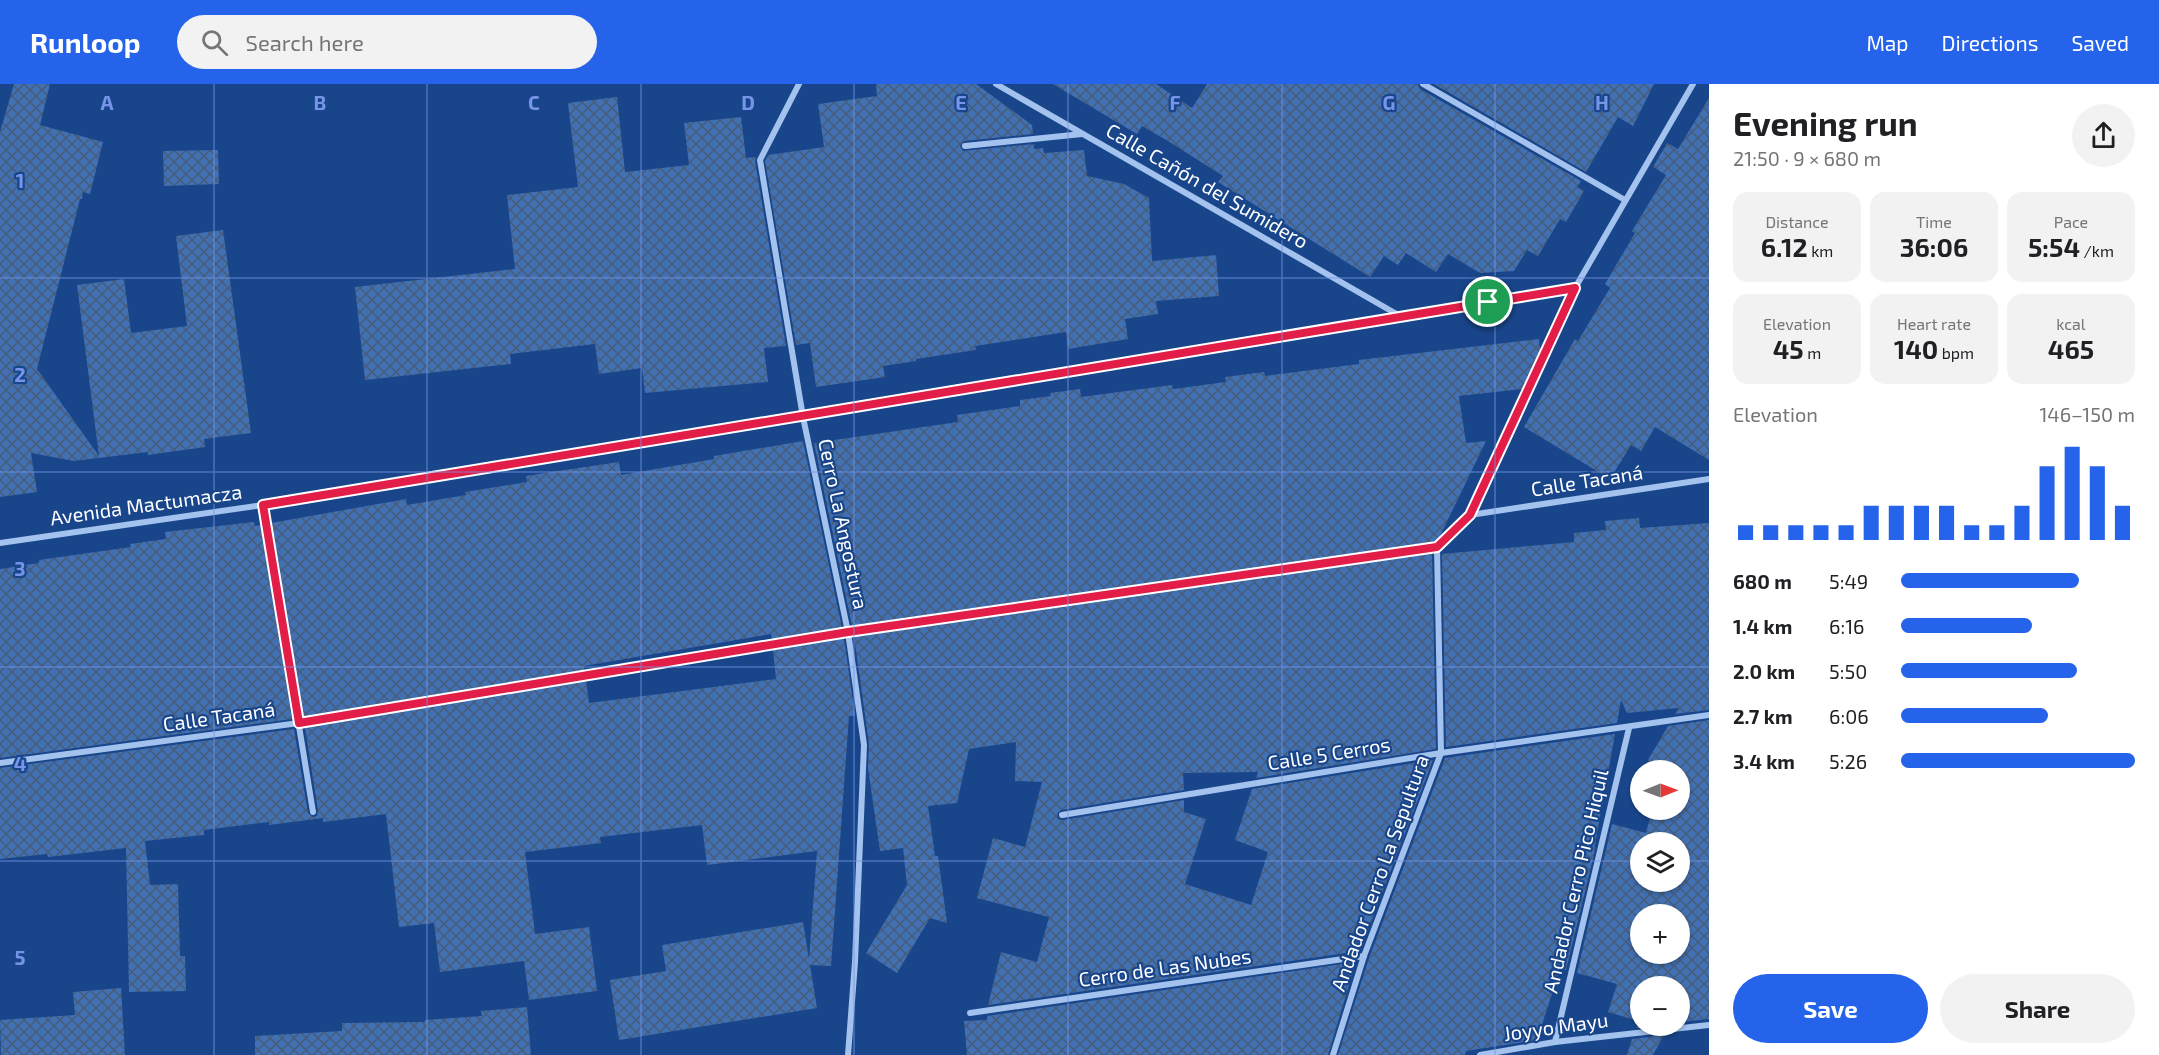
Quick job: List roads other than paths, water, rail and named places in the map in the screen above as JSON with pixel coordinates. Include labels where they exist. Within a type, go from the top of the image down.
[{"type":"street","name":"Cerro La Angostura","points":[[799,84],[760,160],[803,417],[848,632],[864,745],[855,962],[848,1055]]},
{"type":"street","name":"Calle Cañón del Sumidero","points":[[996,84],[1400,316]]},
{"type":"street","points":[[1423,84],[1625,200]]},
{"type":"street","points":[[1437,547],[1470,515],[1575,288],[1693,84]]},
{"type":"street","points":[[965,146],[1083,134]]},
{"type":"street","name":"Avenida Mactumacza","points":[[0,543],[263,505],[1575,288]]},
{"type":"street","name":"Calle Tacaná","points":[[1470,515],[1709,479]]},
{"type":"street","points":[[263,505],[313,812]]},
{"type":"street","name":"Calle Tacaná","points":[[0,763],[299,723],[848,632],[1437,547]]},
{"type":"street","name":"Andador Cerro La Sepultura","points":[[1333,1055],[1364,956],[1441,753],[1437,547]]},
{"type":"street","name":"Calle 5 Cerros","points":[[1062,815],[1441,753],[1709,715]]},
{"type":"street","name":"Andador Cerro Pico Hiquil","points":[[1555,1042],[1629,728]]},
{"type":"street","name":"Cerro de Las Nubes","points":[[970,1013],[1364,956]]},
{"type":"street","name":"Joyyo Mayu","points":[[1480,1055],[1555,1042],[1709,1025]]}]
